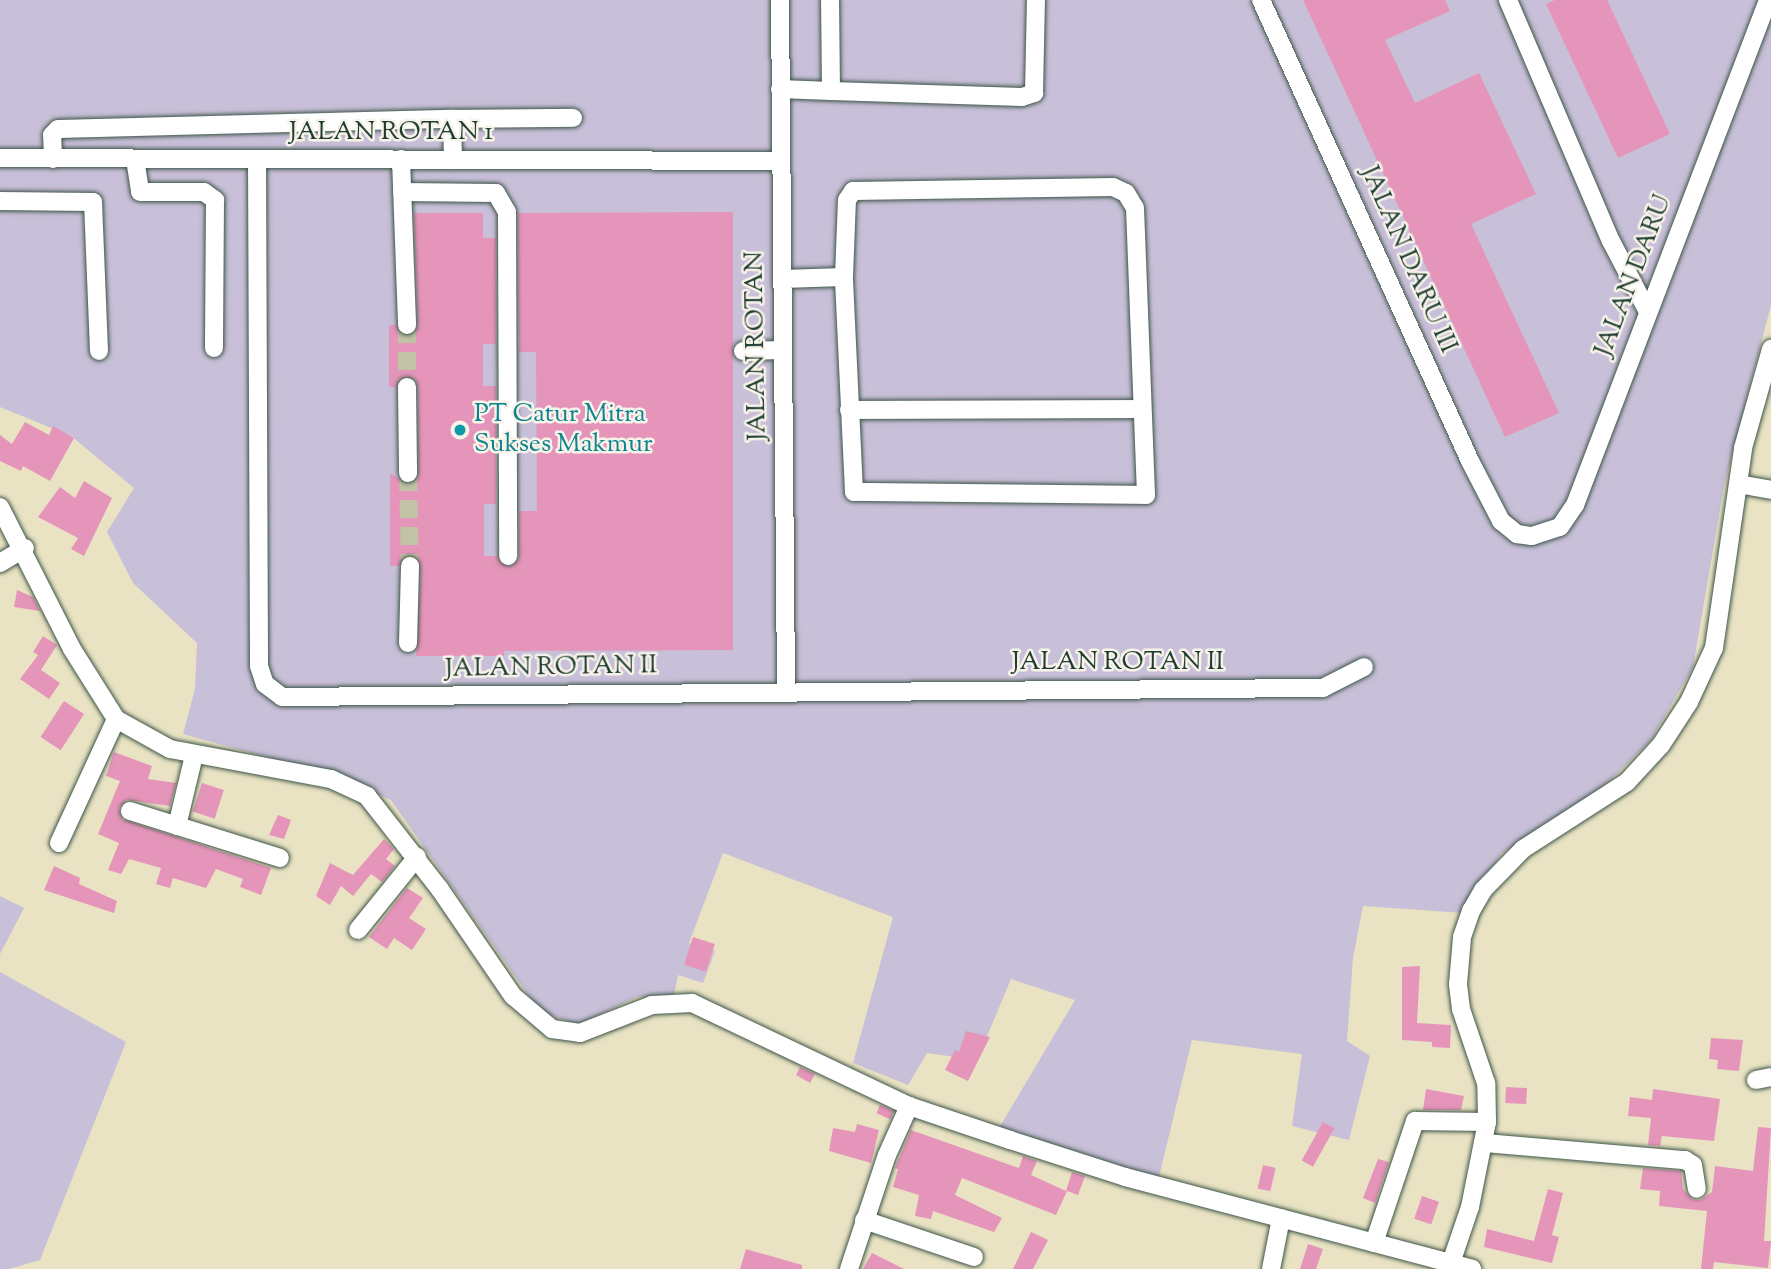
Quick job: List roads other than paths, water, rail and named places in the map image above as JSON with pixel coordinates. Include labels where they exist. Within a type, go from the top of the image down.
[{"type":"street","name":"JALAN ROTAN","points":[[780,0],[786,691]]},
{"type":"street","points":[[830,0],[831,91]]},
{"type":"street","points":[[780,89],[1022,97],[1034,93],[1036,0]]},
{"type":"street","name":"JALAN DARU III","points":[[1261,0],[1470,461],[1501,521],[1517,534]]},
{"type":"street","points":[[1508,0],[1611,241],[1648,312]]},
{"type":"street","name":"JALAN DARU","points":[[1517,534],[1550,534],[1575,505],[1768,0]]},
{"type":"street","points":[[53,159],[52,135],[58,129],[573,118]]},
{"type":"street","points":[[452,119],[453,160]]},
{"type":"street","name":"JALAN ROTAN 1","points":[[0,158],[781,161]]},
{"type":"street","points":[[135,159],[140,192],[204,192],[215,200],[214,348]]},
{"type":"street","name":"JALAN ROTAN II","points":[[257,159],[259,666],[265,684],[282,697],[1323,688],[1364,667]]},
{"type":"street","points":[[401,159],[407,324]]},
{"type":"street","points":[[1113,187],[1126,193],[1135,208],[1146,495],[854,492],[844,278],[847,200],[853,191],[1113,187]]},
{"type":"street","points":[[402,192],[496,193],[507,212],[508,556]]},
{"type":"street","points":[[0,201],[93,202],[99,351]]},
{"type":"street","points":[[782,279],[844,278]]},
{"type":"street","points":[[1451,1263],[1485,1143],[1487,1122],[1486,1083],[1461,1009],[1458,984],[1462,937],[1471,911],[1483,890],[1523,849],[1627,782],[1681,718],[1715,644],[1738,484],[1771,349]]},
{"type":"street","points":[[743,351],[783,350]]},
{"type":"street","points":[[407,387],[408,473]]},
{"type":"street","points":[[849,410],[1142,409]]},
{"type":"street","points":[[1738,484],[1771,490]]},
{"type":"street","points":[[0,507],[25,548],[72,649],[116,719],[150,740],[194,755],[351,786],[377,806],[417,857],[513,996],[552,1029],[580,1033],[665,1002],[692,1003],[909,1106],[1125,1177],[1374,1243],[1415,1262],[1451,1263],[1472,1269]]},
{"type":"street","points":[[0,563],[25,548]]},
{"type":"street","points":[[408,643],[410,566]]},
{"type":"street","points":[[60,843],[116,719]]},
{"type":"street","points":[[177,826],[194,755]]},
{"type":"street","points":[[130,811],[280,858]]},
{"type":"street","points":[[358,930],[417,857]]},
{"type":"street","points":[[849,1269],[864,1220],[909,1106]]},
{"type":"street","points":[[1374,1243],[1415,1121],[1487,1122]]},
{"type":"street","points":[[1485,1143],[1685,1160],[1693,1165],[1697,1189]]},
{"type":"street","points":[[1271,1269],[1281,1218]]},
{"type":"street","points":[[864,1220],[974,1257]]},
{"type":"tunnel","points":[[407,325],[407,387]]},
{"type":"tunnel","points":[[408,473],[410,566]]},
{"type":"place","name":"PT Catur Mitra Sukses Makmur","points":[[460,430]]}]
